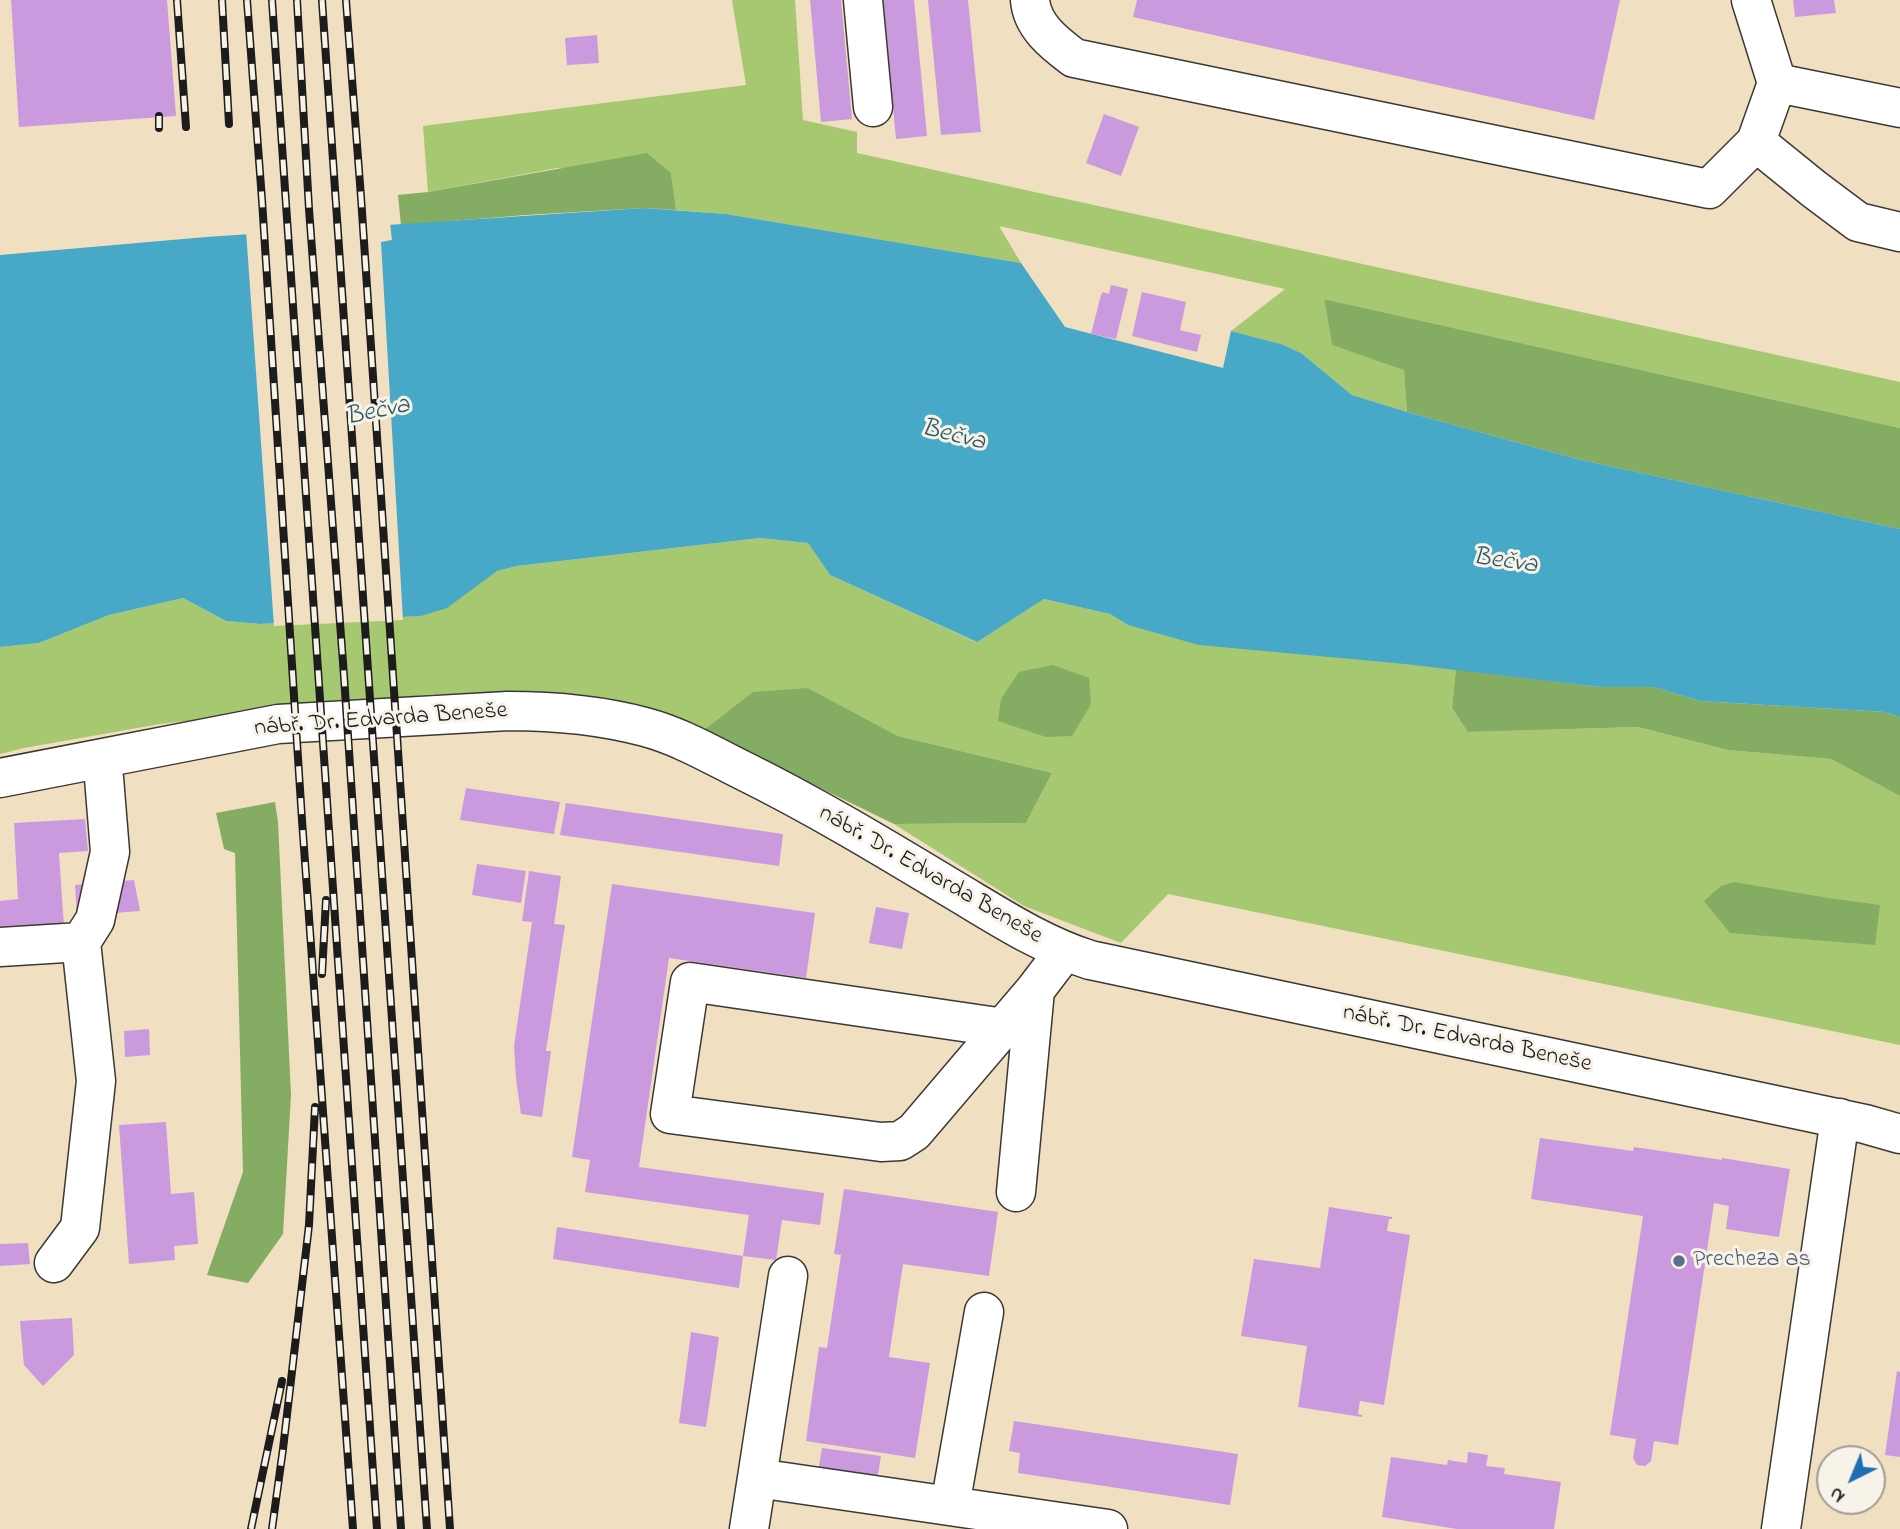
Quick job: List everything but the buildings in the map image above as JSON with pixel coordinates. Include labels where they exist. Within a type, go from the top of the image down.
[{"type":"street","points":[[863,0],[873,107]]},
{"type":"street","points":[[1030,0],[1031,10],[1048,38],[1074,58],[1709,189],[1756,142],[1777,83],[1751,0]]},
{"type":"street","points":[[1777,83],[1900,106]]},
{"type":"street","points":[[1756,142],[1858,222],[1900,232]]},
{"type":"street","name":"nábř. Dr. Edvarda Beneše","points":[[1,775],[101,760],[278,724],[508,711],[594,715],[675,737],[775,786],[1037,939],[1064,952],[1090,960],[1868,1125]]},
{"type":"street","points":[[54,1263],[80,1228],[96,1081],[81,942],[95,920],[110,852],[101,760]]},
{"type":"street","points":[[0,947],[81,942]]},
{"type":"street","points":[[1003,1028],[690,982],[670,1114],[881,1142],[900,1141],[914,1132],[1003,1028],[1035,990],[1064,952]]},
{"type":"street","points":[[1016,1192],[1035,990]]},
{"type":"street","points":[[1781,1529],[1868,1125]]},
{"type":"street","points":[[749,1529],[788,1276]]},
{"type":"street","points":[[950,1506],[984,1312]]},
{"type":"street","points":[[757,1478],[1108,1529]]},
{"type":"green space","points":[[732,0],[795,0],[803,120],[857,132],[857,153],[1900,382],[1900,428],[1324,299],[1332,345],[1404,369],[1407,412],[1352,395],[1301,353],[1281,344],[1231,331],[1285,289],[999,226],[1021,263],[726,214],[676,210],[671,173],[557,168],[428,192],[423,126],[746,85]]},
{"type":"green space","points":[[647,153],[671,173],[676,210],[644,208],[401,225],[398,195]]},
{"type":"green space","points":[[1324,299],[1900,428],[1900,529],[1577,459],[1407,412],[1404,370],[1332,345]]},
{"type":"green space","points":[[760,538],[808,543],[830,575],[976,642],[1044,599],[1110,614],[1128,625],[1456,669],[1452,708],[1468,732],[1638,727],[1728,750],[1831,759],[1900,796],[1900,1045],[1168,894],[1121,943],[1024,906],[894,824],[1026,823],[1052,773],[898,736],[808,688],[703,731],[676,716],[585,697],[434,694],[160,724],[0,754],[0,647],[39,643],[109,615],[183,598],[226,621],[260,624],[421,616],[497,571],[517,566]]},
{"type":"green space","points":[[1053,665],[1089,678],[1091,704],[1072,736],[1046,737],[998,721],[1001,699],[1019,672]]},
{"type":"green space","points":[[1456,669],[1600,687],[1654,687],[1700,701],[1885,712],[1900,717],[1900,796],[1831,759],[1728,750],[1638,727],[1468,732],[1452,708]]},
{"type":"green space","points":[[808,688],[898,736],[1052,773],[1026,823],[894,824],[703,731],[753,692]]},
{"type":"green space","points":[[275,802],[291,1095],[283,1234],[248,1283],[207,1275],[243,1172],[235,853],[224,849],[216,813]]},
{"type":"green space","points":[[1734,882],[1880,905],[1875,945],[1730,933],[1704,901],[1721,886]]},
{"type":"water","name":"Bečva","points":[[644,208],[726,214],[1021,263],[1065,327],[1223,368],[1231,331],[1281,344],[1301,353],[1352,395],[1407,412],[1577,459],[1900,529],[1900,717],[1885,712],[1700,701],[1654,687],[1600,687],[1405,664],[1199,645],[1128,625],[1110,614],[1044,599],[977,642],[830,575],[808,543],[760,538],[517,566],[497,571],[447,608],[421,616],[260,624],[226,621],[183,598],[109,615],[39,643],[0,647],[0,255],[206,237]]},
{"type":"pier","points":[[390,223],[392,240],[381,242],[403,620],[274,626],[246,231]]},
{"type":"railway","points":[[177,0],[186,127]]},
{"type":"railway","points":[[222,0],[229,124]]},
{"type":"railway","points":[[247,0],[353,1529]]},
{"type":"railway","points":[[272,0],[377,1529]]},
{"type":"railway","points":[[297,0],[309,209],[344,676],[401,1529]]},
{"type":"railway","points":[[322,0],[427,1529]]},
{"type":"railway","points":[[346,0],[450,1529]]},
{"type":"railway","points":[[159,116],[159,128]]},
{"type":"railway","points":[[322,974],[326,900]]},
{"type":"railway","points":[[272,1529],[309,1225],[315,1107]]},
{"type":"railway","points":[[251,1529],[282,1381]]},
{"type":"place","name":"Precheza as","points":[[1679,1261]]}]
